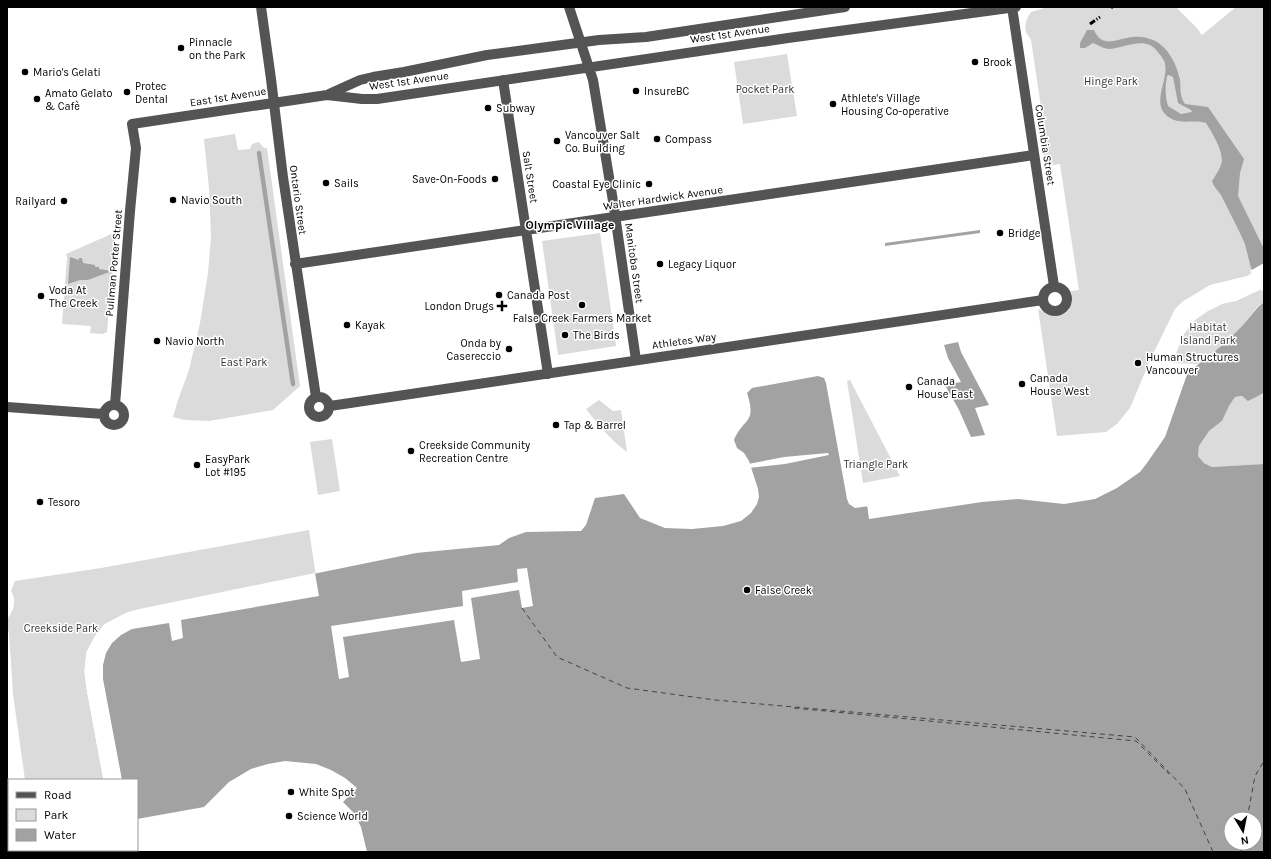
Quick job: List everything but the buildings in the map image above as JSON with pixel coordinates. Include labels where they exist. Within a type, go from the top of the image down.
[{"type":"street","name":"Ontario Street","points":[[261,7],[295,264],[316,397]]},
{"type":"street","name":"Manitoba Street","points":[[569,7],[593,80],[636,360]]},
{"type":"street","name":"West 1st Avenue","points":[[327,95],[360,80],[486,55],[580,42],[646,37],[845,7]]},
{"type":"street","name":"West 1st Avenue","points":[[327,95],[377,99],[588,67],[1013,7]]},
{"type":"street","name":"Columbia Street","points":[[1013,7],[1054,286]]},
{"type":"street","name":"Salt Street","points":[[503,80],[548,374]]},
{"type":"street","name":"East 1st Avenue","points":[[132,124],[327,95]]},
{"type":"street","name":"Pullman Porter Street","points":[[114,405],[136,148],[132,124]]},
{"type":"street","name":"Walter Hardwick Avenue","points":[[295,264],[1034,155]]},
{"type":"street","points":[[1054,286],[1061,288],[1066,293],[1067,300],[1064,307],[1058,311],[1051,310],[1046,306],[1043,300],[1044,292],[1054,286]]},
{"type":"street","name":"Athletes Way","points":[[330,406],[1043,300]]},
{"type":"street","points":[[319,396],[325,398],[330,406],[325,415],[319,417],[312,414],[309,405],[316,397],[319,396]]},
{"type":"street","points":[[114,405],[119,406],[124,413],[122,421],[114,426],[106,423],[103,414],[107,407],[114,405]]},
{"type":"street","points":[[7,406],[103,414]]},
{"type":"green space","name":"Hinge Park","points":[[1048,7],[1176,7],[1202,35],[1236,7],[1264,7],[1264,266],[1247,276],[1210,285],[1182,302],[1175,309],[1151,358],[1130,408],[1117,424],[1106,432],[1057,436],[1038,309],[1053,315],[1063,314],[1071,305],[1071,291],[1079,290],[1060,164],[1045,166],[1041,134],[1044,127],[1031,40],[1025,28],[1031,12]]},
{"type":"green space","name":"Pocket Park","points":[[787,54],[797,116],[743,124],[734,62]]},
{"type":"green space","name":"East Park","points":[[235,134],[238,150],[250,149],[252,144],[259,142],[264,148],[267,148],[300,386],[273,410],[209,421],[185,420],[173,417],[189,370],[200,323],[208,273],[211,237],[209,188],[204,139]]},
{"type":"green space","points":[[116,232],[107,332],[103,334],[90,333],[91,326],[62,324],[66,254]]},
{"type":"green space","points":[[600,233],[616,346],[558,355],[542,241]]},
{"type":"green space","name":"Habitat Island Park","points":[[1264,288],[1264,302],[1257,307],[1243,325],[1225,343],[1198,364],[1172,363],[1184,334],[1195,320],[1222,304],[1236,301]]},
{"type":"green space","name":"Triangle Park","points":[[850,380],[900,476],[863,483],[847,381]]},
{"type":"green space","points":[[1264,393],[1264,464],[1212,467],[1204,463],[1198,456],[1199,446],[1209,431],[1222,421],[1235,397],[1262,395]]},
{"type":"green space","points":[[599,400],[613,411],[621,410],[627,452],[610,437],[586,409]]},
{"type":"green space","points":[[332,439],[340,491],[318,495],[310,442]]},
{"type":"green space","name":"Creekside Park","points":[[309,530],[319,596],[123,779],[25,779],[13,694],[9,633],[7,627],[7,619],[14,605],[14,598],[11,591],[15,581],[101,568]]},
{"type":"water","points":[[1087,30],[1094,30],[1097,36],[1106,41],[1142,37],[1158,43],[1167,51],[1177,68],[1180,80],[1181,95],[1185,104],[1208,107],[1244,159],[1240,173],[1238,196],[1264,249],[1264,290],[1259,279],[1251,268],[1245,244],[1240,233],[1221,195],[1212,181],[1222,161],[1219,146],[1214,136],[1206,123],[1174,120],[1164,113],[1160,100],[1166,71],[1165,63],[1161,56],[1150,45],[1140,43],[1110,49],[1103,48],[1093,43],[1085,48],[1080,48],[1080,43]],"holes":[[[1169,75],[1173,77],[1178,103],[1192,112],[1181,114],[1168,106],[1166,80],[1167,76]]]},
{"type":"water","points":[[980,230],[980,233],[885,246],[885,243]]},
{"type":"water","points":[[70,257],[79,260],[79,258],[82,258],[83,263],[95,265],[95,267],[99,267],[99,269],[112,271],[88,280],[80,280],[68,284]]},
{"type":"water","name":"False Creek","points":[[1264,302],[1264,393],[1248,401],[1242,396],[1235,397],[1222,421],[1209,431],[1199,446],[1198,456],[1204,463],[1212,467],[1264,464],[1264,852],[126,851],[138,851],[138,779],[103,779],[84,672],[86,652],[94,637],[104,624],[127,612],[416,553],[499,545],[509,538],[526,532],[581,531],[586,525],[595,498],[624,494],[640,518],[665,528],[692,529],[723,526],[741,521],[751,513],[757,504],[759,497],[749,461],[744,453],[737,448],[734,440],[750,415],[751,410],[747,393],[752,388],[818,376],[824,378],[826,383],[847,499],[849,504],[855,508],[1004,488],[1056,497],[1068,496],[1106,484],[1126,473],[1143,457],[1163,425],[1180,379],[1225,343]]},
{"type":"water","points":[[958,342],[961,352],[989,405],[975,408],[985,435],[971,437],[959,410],[945,385],[961,382],[948,358],[944,345]]},
{"type":"pier","points":[[1264,263],[1264,290],[1262,291],[1257,280],[1250,271]]},
{"type":"pier","points":[[1189,369],[1165,437],[1147,463],[1140,472],[1117,488],[1095,499],[1064,504],[1018,499],[982,502],[869,519],[867,504],[1004,486],[1019,486],[1057,495],[1068,494],[1105,483],[1125,472],[1142,456],[1161,424],[1181,375]]},
{"type":"pier","points":[[828,453],[829,455],[785,464],[749,468],[748,464],[784,457]]},
{"type":"pier","points":[[527,568],[533,606],[522,608],[519,590],[471,598],[480,659],[461,662],[454,620],[343,637],[349,677],[339,679],[331,626],[463,606],[462,591],[518,582],[517,569]]},
{"type":"pier","points":[[315,573],[319,596],[181,620],[183,638],[172,641],[169,623],[132,629],[121,635],[112,643],[106,653],[103,665],[103,679],[122,779],[103,779],[86,688],[84,672],[86,652],[94,637],[104,624],[127,612]]},
{"type":"pier","points":[[285,761],[316,764],[345,778],[357,788],[343,802],[354,813],[361,827],[367,852],[126,852],[138,851],[138,819],[204,807],[229,782],[251,769]]},
{"type":"waterway","points":[[259,153],[293,384]]},
{"type":"ferry route","points":[[522,608],[557,657],[627,688],[715,700],[1135,737],[1185,789],[1213,852]]},
{"type":"ferry route","points":[[794,708],[1136,741],[1169,774]]},
{"type":"ferry route","points":[[1248,811],[1255,776],[1264,761]]},
{"type":"railway","points":[[1090,24],[1100,17]]},
{"type":"place","name":"Pinnacle on the Park","points":[[181,48]]},
{"type":"place","name":"Brook","points":[[975,62]]},
{"type":"place","name":"Mario's Gelati","points":[[25,72]]},
{"type":"place","name":"InsureBC","points":[[636,91]]},
{"type":"place","name":"Protec Dental","points":[[127,92]]},
{"type":"place","name":"Amato Gelato & Cafè","points":[[37,99]]},
{"type":"place","name":"Athlete's Village Housing Co-operative","points":[[833,104]]},
{"type":"place","name":"Subway","points":[[488,108]]},
{"type":"place","name":"Compass","points":[[657,139]]},
{"type":"place","name":"Vancouver Salt Co. Building","points":[[557,141]]},
{"type":"place","name":"Save-On-Foods","points":[[495,179]]},
{"type":"place","name":"Sails","points":[[326,183]]},
{"type":"place","name":"Coastal Eye Clinic","points":[[649,184]]},
{"type":"place","name":"Navio South","points":[[173,200]]},
{"type":"place","name":"Railyard","points":[[64,201]]},
{"type":"place","name":"Bridge","points":[[1000,233]]},
{"type":"place","name":"Legacy Liquor","points":[[660,264]]},
{"type":"place","name":"Canada Post","points":[[499,295]]},
{"type":"place","name":"Voda At The Creek","points":[[41,296]]},
{"type":"place","name":"False Creek Farmers Market","points":[[582,305]]},
{"type":"place","name":"London Drugs","points":[[502,306]]},
{"type":"place","name":"Kayak","points":[[347,325]]},
{"type":"place","name":"The Birds","points":[[565,335]]},
{"type":"place","name":"Navio North","points":[[157,341]]},
{"type":"place","name":"Onda by Casereccio","points":[[509,349]]},
{"type":"place","name":"Human Structures Vancouver","points":[[1138,363]]},
{"type":"place","name":"Canada House West","points":[[1022,384]]},
{"type":"place","name":"Canada House East","points":[[909,387]]},
{"type":"place","name":"Tap & Barrel","points":[[556,425]]},
{"type":"place","name":"Creekside Community Recreation Centre","points":[[411,451]]},
{"type":"place","name":"EasyPark Lot #195","points":[[197,465]]},
{"type":"place","name":"Tesoro","points":[[40,502]]},
{"type":"place","name":"False Creek","points":[[747,590]]},
{"type":"place","name":"White Spot","points":[[291,792]]},
{"type":"place","name":"Science World","points":[[289,816]]},
{"type":"district","name":"Olympic Village","points":[[570,225]]}]
